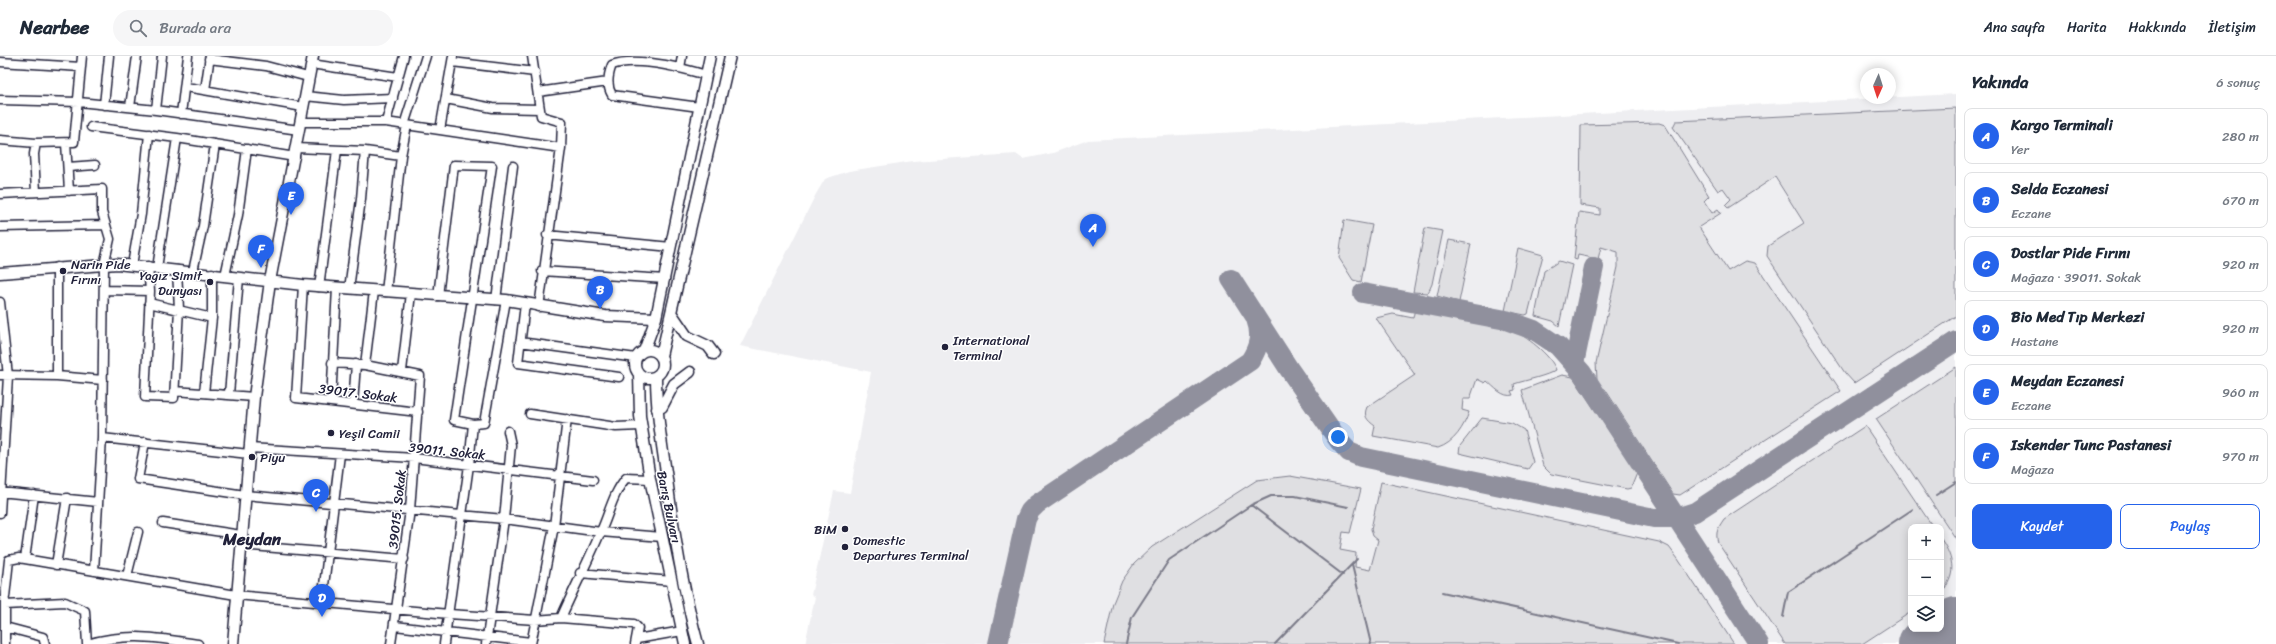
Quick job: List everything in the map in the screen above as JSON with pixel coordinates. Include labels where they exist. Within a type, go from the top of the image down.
[{"type":"main road","points":[[710,56],[656,318],[635,366],[639,374],[647,378],[656,376],[663,368],[661,356],[672,314],[730,56]]},
{"type":"main road","points":[[232,644],[240,540],[254,397],[270,281],[312,60]]},
{"type":"main road","points":[[0,273],[57,267],[132,265],[319,287],[501,300],[538,307],[605,316],[656,318]]},
{"type":"main road","points":[[672,314],[687,336],[708,346],[714,354]]},
{"type":"main road","points":[[640,354],[653,350],[661,356]]},
{"type":"main road","points":[[657,409],[662,407],[674,384],[690,372]]},
{"type":"main road","name":"Barış Bulvarı","points":[[639,374],[638,397],[641,426],[650,479],[685,644]]},
{"type":"main road","name":"Barış Bulvarı","points":[[656,376],[657,409],[674,532],[698,644]]},
{"type":"street","points":[[0,140],[36,144],[74,142],[79,102],[82,56]]},
{"type":"street","points":[[104,105],[110,56]]},
{"type":"street","points":[[130,107],[137,56]]},
{"type":"street","points":[[156,110],[162,56]]},
{"type":"street","points":[[181,114],[186,87],[188,56]]},
{"type":"street","points":[[386,122],[404,56]]},
{"type":"street","points":[[386,292],[401,156],[406,125],[426,56]]},
{"type":"street","points":[[532,56],[541,116],[562,122],[561,148],[547,235],[538,307]]},
{"type":"street","points":[[680,68],[682,56]]},
{"type":"street","points":[[205,90],[209,57],[266,66],[308,77]]},
{"type":"street","points":[[440,130],[453,59],[535,72]]},
{"type":"street","points":[[700,107],[612,95],[608,90],[608,82],[612,65],[627,59],[680,68],[706,75]]},
{"type":"street","points":[[312,60],[398,77]]},
{"type":"street","points":[[0,62],[81,67]]},
{"type":"street","points":[[538,92],[608,82]]},
{"type":"street","points":[[186,87],[303,107]]},
{"type":"street","points":[[305,96],[344,100],[393,98]]},
{"type":"street","points":[[446,99],[493,108],[540,109]]},
{"type":"street","points":[[0,100],[79,102],[300,126],[386,122],[561,148]]},
{"type":"street","points":[[92,127],[247,149],[295,152],[337,150],[365,151],[401,156]]},
{"type":"street","points":[[132,265],[142,214],[149,134]]},
{"type":"street","points":[[177,138],[150,290],[145,397],[174,398],[179,309],[177,270]]},
{"type":"street","points":[[66,143],[69,191]]},
{"type":"street","points":[[36,144],[34,154],[36,192]]},
{"type":"street","points":[[193,271],[203,226],[215,144]]},
{"type":"street","points":[[225,276],[238,215],[247,149]]},
{"type":"street","points":[[319,287],[337,150]]},
{"type":"street","points":[[349,289],[361,199],[365,151]]},
{"type":"street","points":[[438,296],[454,165],[492,166],[454,420],[473,424],[484,423],[501,300],[513,166]]},
{"type":"street","points":[[68,166],[95,166]]},
{"type":"street","points":[[0,194],[102,189],[102,212],[110,239],[104,265],[105,290],[102,438],[94,571]]},
{"type":"street","points":[[0,227],[105,226]]},
{"type":"street","points":[[547,235],[671,247]]},
{"type":"street","points":[[57,267],[57,376]]},
{"type":"street","points":[[542,271],[665,279]]},
{"type":"street","points":[[204,393],[212,318],[212,274]]},
{"type":"street","points":[[230,394],[239,278]]},
{"type":"street","name":"39017. Sokak","points":[[303,285],[296,398],[418,412]]},
{"type":"street","points":[[331,401],[337,288]]},
{"type":"street","points":[[105,290],[150,290]]},
{"type":"street","points":[[365,365],[374,291]]},
{"type":"street","points":[[332,362],[365,365],[402,371],[410,293]]},
{"type":"street","points":[[0,302],[4,375],[0,513]]},
{"type":"street","points":[[149,303],[212,318]]},
{"type":"street","points":[[525,304],[518,363],[619,377]]},
{"type":"street","points":[[520,342],[640,354]]},
{"type":"street","points":[[353,404],[356,364]]},
{"type":"street","name":"39015. Sokak","points":[[391,644],[395,626],[410,510],[420,376],[402,371]]},
{"type":"street","points":[[4,375],[57,376],[103,380]]},
{"type":"street","points":[[175,391],[254,397]]},
{"type":"street","points":[[530,414],[616,427],[641,426]]},
{"type":"street","points":[[395,626],[446,632],[487,641],[531,643],[554,526],[567,419]]},
{"type":"street","points":[[444,644],[469,465],[473,424]]},
{"type":"street","points":[[487,641],[504,519],[512,445],[508,431]]},
{"type":"street","name":"39011. Sokak","points":[[102,438],[249,451],[414,458],[593,480]]},
{"type":"street","points":[[145,442],[138,478],[245,495],[334,502],[504,519],[601,532],[662,537]]},
{"type":"street","points":[[322,602],[340,454]]},
{"type":"street","points":[[561,618],[580,573],[601,532],[620,485],[626,478],[650,479]]},
{"type":"street","points":[[1,492],[98,502]]},
{"type":"street","points":[[25,560],[34,495]]},
{"type":"street","points":[[56,564],[67,498]]},
{"type":"street","points":[[163,524],[240,540],[328,552],[404,559]]},
{"type":"street","points":[[127,576],[138,532]]},
{"type":"street","points":[[5,644],[3,599],[10,560],[25,560],[56,564],[236,595],[490,617],[535,620],[561,618],[634,624],[638,628],[636,642],[682,631]]},
{"type":"street","points":[[580,573],[672,581]]},
{"type":"street","points":[[3,599],[65,602],[85,610],[87,644],[104,639],[140,636],[198,644]]},
{"type":"street","points":[[5,628],[43,637],[44,644]]},
{"type":"shaded area","points":[[1956,94],[1956,644],[805,644],[815,597],[811,595],[834,491],[850,493],[871,372],[740,346],[816,194],[825,179],[849,171],[913,161],[1016,154],[1023,159],[1053,153],[1088,140],[1860,99],[1860,104],[1896,104],[1896,97]]},
{"type":"shaded area","points":[[1956,108],[1956,316],[1854,383],[1845,373],[1767,256],[1768,246],[1804,223],[1775,177],[1728,208],[1725,205],[1731,199],[1723,188],[1718,191],[1673,127],[1676,121]]},
{"type":"shaded area","points":[[1659,123],[1665,125],[1709,196],[1704,201],[1712,213],[1718,209],[1721,213],[1699,227],[1728,271],[1745,261],[1755,263],[1841,391],[1680,495],[1673,494],[1605,389],[1601,388],[1597,379],[1596,363],[1618,267],[1618,252],[1601,247],[1598,259],[1578,255],[1577,260],[1574,259],[1579,212],[1600,215],[1600,208],[1580,205],[1581,125]]},
{"type":"shaded area","points":[[1344,220],[1372,225],[1361,282],[1353,280],[1339,258]]},
{"type":"shaded area","points":[[1425,228],[1443,231],[1432,284],[1428,293],[1413,292]]},
{"type":"shaded area","points":[[1449,240],[1471,244],[1459,302],[1437,296]]},
{"type":"shaded area","points":[[1518,248],[1543,255],[1528,314],[1525,315],[1505,311]]},
{"type":"shaded area","points":[[1559,261],[1572,265],[1559,326],[1553,321],[1535,316],[1544,271]]},
{"type":"shaded area","points":[[1415,308],[1476,320],[1511,330],[1537,346],[1549,358],[1556,370],[1542,376],[1514,384],[1515,390],[1511,391],[1513,395],[1509,396],[1499,391],[1487,381],[1485,383],[1477,379],[1470,399],[1463,399],[1462,410],[1469,412],[1464,423],[1458,434],[1444,446],[1438,448],[1373,436],[1375,426],[1366,418],[1365,413],[1367,407],[1415,375],[1376,318],[1393,314],[1413,318]]},
{"type":"shaded area","points":[[1956,367],[1956,539],[1876,419]]},
{"type":"shaded area","points":[[1562,375],[1573,377],[1637,473],[1631,488],[1627,489],[1551,474],[1543,466],[1522,390]]},
{"type":"shaded area","points":[[1482,418],[1512,423],[1524,430],[1533,462],[1528,469],[1459,453],[1460,446]]},
{"type":"shaded area","points":[[1865,426],[1931,524],[1908,524],[1908,614],[1862,644],[1785,644],[1718,543],[1718,530],[1724,519]]},
{"type":"shaded area","points":[[1290,476],[1361,489],[1350,533],[1343,532],[1340,550],[1356,553],[1355,567],[1370,570],[1378,540],[1373,536],[1371,529],[1381,482],[1659,542],[1669,547],[1678,559],[1734,644],[1104,644],[1113,603],[1122,581],[1134,564],[1152,547],[1257,480]]},
{"type":"shaded area","points":[[1944,544],[1949,554],[1952,568],[1944,589]]},
{"type":"waterway","points":[[1936,495],[1956,482]]},
{"type":"waterway","points":[[1343,575],[1251,505],[1271,496],[1295,496],[1348,507]]},
{"type":"waterway","points":[[1126,644],[1132,617],[1169,560],[1251,505]]},
{"type":"waterway","points":[[1783,617],[1788,592],[1913,509]]},
{"type":"waterway","points":[[1275,644],[1357,559]]},
{"type":"waterway","points":[[1352,565],[1371,644]]},
{"type":"waterway","points":[[1442,592],[1678,644]]},
{"type":"taxiway","points":[[1574,364],[1594,267]]},
{"type":"taxiway","points":[[1231,279],[1289,369],[1339,441],[1349,452],[1361,457],[1654,518],[1676,518],[1695,512],[1956,341]]},
{"type":"taxiway","points":[[1363,293],[1506,320],[1534,330],[1558,346],[1582,373],[1759,644]]},
{"type":"taxiway","points":[[998,644],[1026,519],[1030,511],[1037,504],[1250,361],[1256,351],[1259,341],[1259,330],[1256,319]]},
{"type":"runway","points":[[1923,644],[1956,622]]},
{"type":"place","name":"Meydan Eczanesi","points":[[291,215]]},
{"type":"place","name":"Kargo Terminali","points":[[1093,247]]},
{"type":"place","name":"Iskender Tunc Pastanesi","points":[[261,268]]},
{"type":"place","name":"Narin Pide Fırını","points":[[63,271]]},
{"type":"place","name":"Yagız Simit Dunyası","points":[[210,282]]},
{"type":"place","name":"Selda Eczanesi","points":[[600,309]]},
{"type":"place","name":"International Terminal","points":[[945,347]]},
{"type":"place","name":"Yeşil Camii","points":[[331,433]]},
{"type":"place","name":"Piyu","points":[[252,457]]},
{"type":"place","name":"Dostlar Pide Fırını","points":[[316,512]]},
{"type":"place","name":"BiM","points":[[845,529]]},
{"type":"place","name":"Domestic Departures Terminal","points":[[845,547]]},
{"type":"place","name":"Bio Med Tıp Merkezi","points":[[322,617]]},
{"type":"district","name":"Meydan","points":[[252,539]]}]
